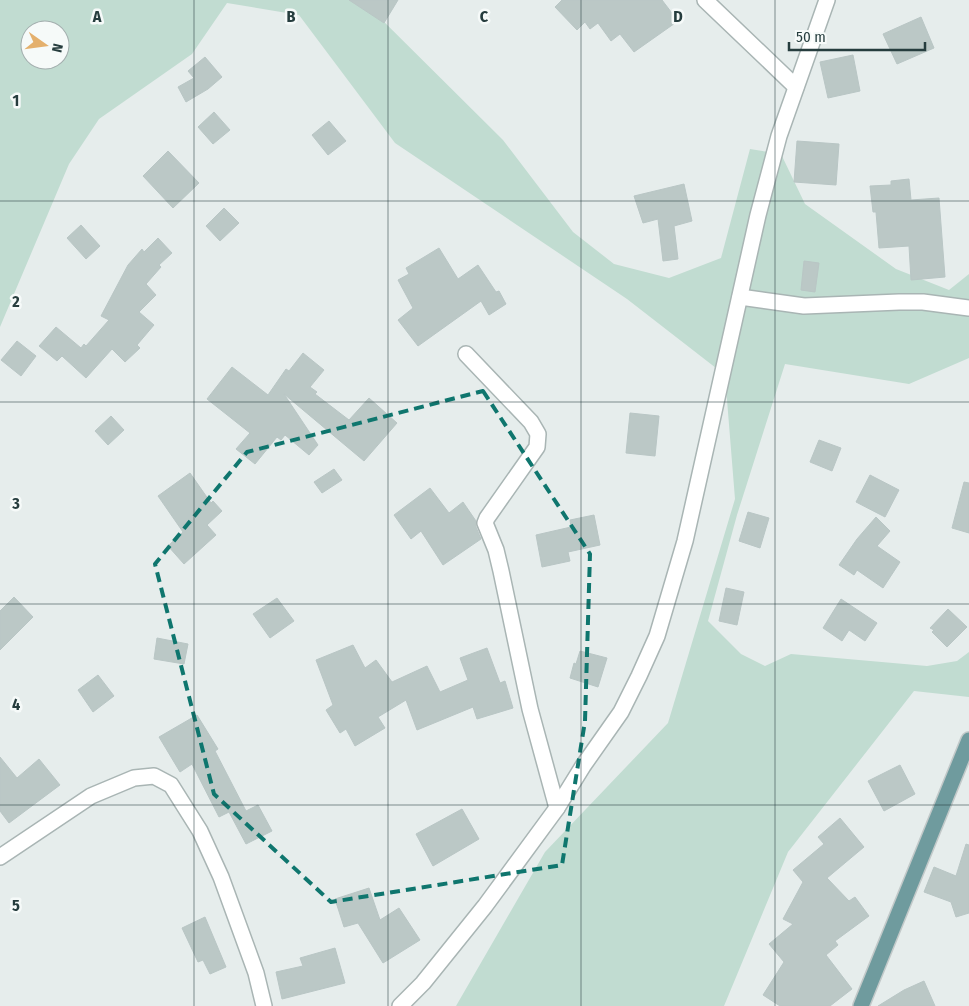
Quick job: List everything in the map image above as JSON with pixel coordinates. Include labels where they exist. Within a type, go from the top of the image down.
[{"type":"main road","points":[[861,1006],[969,740]]},
{"type":"street","points":[[705,0],[796,87]]},
{"type":"street","points":[[400,1006],[423,983],[485,906],[557,808],[582,766],[621,712],[657,636],[685,541],[758,215],[779,136],[827,0]]},
{"type":"street","points":[[740,298],[804,306],[922,302],[969,308]]},
{"type":"street","points":[[466,354],[531,422],[538,434],[537,447],[485,523],[496,550],[502,572],[530,709],[557,808]]},
{"type":"street","points":[[0,857],[21,845],[90,796],[134,778],[154,776],[170,785],[200,831],[222,877],[252,964],[264,1006]]},
{"type":"highlighted area","points":[[483,391],[590,554],[585,721],[562,865],[331,902],[214,794],[155,564],[247,452]]},
{"type":"green space","points":[[0,0],[362,0],[503,140],[573,232],[614,264],[669,278],[721,258],[750,149],[781,154],[805,204],[896,269],[949,290],[969,274],[969,358],[909,384],[785,364],[737,515],[708,621],[741,654],[765,666],[791,654],[927,666],[957,661],[969,652],[969,697],[914,691],[788,852],[724,1006],[456,1006],[545,852],[668,723],[735,499],[725,375],[627,299],[395,143],[299,15],[227,3],[192,54],[99,119],[69,164],[0,327]]},
{"type":"building","points":[[349,0],[398,0],[384,23]]},
{"type":"building","points":[[562,0],[662,0],[678,21],[634,52],[620,34],[611,41],[598,23],[590,29],[585,22],[577,30],[555,7]]},
{"type":"building","points":[[921,17],[934,48],[897,64],[883,34]]},
{"type":"building","points":[[853,55],[860,91],[828,98],[820,62]]},
{"type":"building","points":[[205,57],[222,77],[208,89],[186,102],[178,87],[194,78],[188,71]]},
{"type":"building","points":[[214,112],[230,130],[213,144],[198,127]]},
{"type":"building","points":[[329,121],[346,141],[328,155],[312,135]]},
{"type":"building","points":[[797,141],[839,144],[836,185],[794,182]]},
{"type":"building","points":[[168,151],[199,183],[173,208],[143,176]]},
{"type":"building","points":[[909,179],[911,200],[939,198],[945,277],[911,280],[909,246],[879,248],[876,212],[873,212],[870,186],[891,185],[891,181]]},
{"type":"building","points":[[684,184],[692,221],[674,226],[678,259],[663,261],[658,219],[643,223],[634,196]]},
{"type":"building","points":[[224,208],[239,223],[220,241],[206,226]]},
{"type":"building","points":[[81,225],[100,246],[86,259],[67,238]]},
{"type":"building","points":[[158,238],[172,253],[159,265],[161,267],[146,284],[156,295],[139,312],[154,325],[137,345],[140,348],[125,362],[112,349],[86,378],[62,356],[57,361],[39,346],[56,327],[81,348],[84,344],[86,346],[109,320],[101,316],[128,265],[142,249],[144,252]]},
{"type":"building","points":[[439,248],[458,279],[478,265],[496,292],[499,291],[506,304],[489,315],[481,301],[418,346],[398,320],[413,308],[398,280],[409,274],[406,268]]},
{"type":"building","points":[[804,261],[819,263],[815,292],[801,290]]},
{"type":"building","points":[[17,341],[36,356],[21,376],[1,360]]},
{"type":"building","points":[[303,353],[324,370],[310,387],[317,392],[315,394],[349,420],[369,398],[397,423],[364,461],[284,394],[318,445],[309,455],[285,435],[281,440],[277,437],[255,464],[236,449],[250,433],[207,399],[232,367],[268,395],[286,369],[289,371]]},
{"type":"building","points":[[630,413],[659,416],[655,456],[626,453]]},
{"type":"building","points":[[111,416],[124,430],[108,445],[95,431]]},
{"type":"building","points":[[819,440],[841,448],[832,471],[810,462]]},
{"type":"building","points":[[334,469],[342,480],[322,493],[314,482]]},
{"type":"building","points":[[190,473],[211,503],[213,501],[222,511],[207,525],[216,535],[184,564],[168,546],[183,532],[158,496]]},
{"type":"building","points":[[870,475],[899,490],[885,517],[856,502]]},
{"type":"building","points":[[964,482],[969,483],[969,533],[952,528]]},
{"type":"building","points":[[430,488],[449,513],[463,502],[476,521],[476,527],[481,539],[443,565],[421,531],[411,539],[394,515]]},
{"type":"building","points":[[748,512],[769,518],[760,548],[739,541]]},
{"type":"building","points":[[594,515],[600,545],[568,552],[570,561],[542,567],[536,535],[571,527],[570,520]]},
{"type":"building","points":[[876,517],[890,531],[877,546],[900,562],[883,588],[857,570],[854,575],[839,565],[857,539]]},
{"type":"building","points":[[726,588],[744,592],[737,625],[719,621]]},
{"type":"building","points":[[14,597],[33,617],[0,650],[0,611]]},
{"type":"building","points":[[277,598],[294,621],[270,638],[253,614]]},
{"type":"building","points":[[841,599],[877,623],[865,641],[849,630],[842,641],[823,628]]},
{"type":"building","points":[[948,609],[967,627],[947,647],[932,632],[934,630],[930,628]]},
{"type":"building","points":[[157,638],[188,644],[184,664],[154,659]]},
{"type":"building","points":[[353,645],[365,668],[376,660],[392,682],[427,666],[440,692],[468,680],[460,658],[487,648],[500,683],[505,681],[513,708],[477,719],[473,707],[417,730],[406,700],[378,717],[385,728],[355,746],[346,729],[340,733],[326,710],[333,705],[316,660]]},
{"type":"building","points":[[580,651],[607,658],[598,687],[570,678]]},
{"type":"building","points":[[98,675],[114,696],[93,712],[78,690]]},
{"type":"building","points":[[197,715],[218,749],[215,751],[246,811],[258,805],[272,831],[246,844],[229,812],[219,817],[192,764],[180,772],[159,737]]},
{"type":"building","points":[[0,757],[17,778],[39,759],[60,785],[9,823],[0,811]]},
{"type":"building","points":[[900,765],[915,794],[884,811],[868,781]]},
{"type":"building","points":[[462,809],[479,839],[433,866],[416,834]]},
{"type":"building","points":[[840,818],[864,847],[827,878],[849,901],[855,897],[869,916],[835,941],[838,945],[826,955],[852,989],[830,1006],[780,1006],[763,995],[784,962],[769,944],[793,924],[783,919],[803,882],[793,870],[824,844],[818,837]]},
{"type":"building","points":[[966,844],[969,845],[969,913],[956,917],[951,902],[924,892],[934,867],[956,876]]},
{"type":"building","points":[[369,888],[380,920],[399,908],[420,940],[383,963],[358,923],[344,927],[335,899]]},
{"type":"building","points":[[205,917],[226,967],[210,974],[203,960],[198,962],[182,928]]},
{"type":"building","points":[[335,948],[345,983],[282,999],[276,972],[303,966],[300,958]]},
{"type":"building","points":[[924,981],[935,1006],[878,1006],[904,990]]}]
